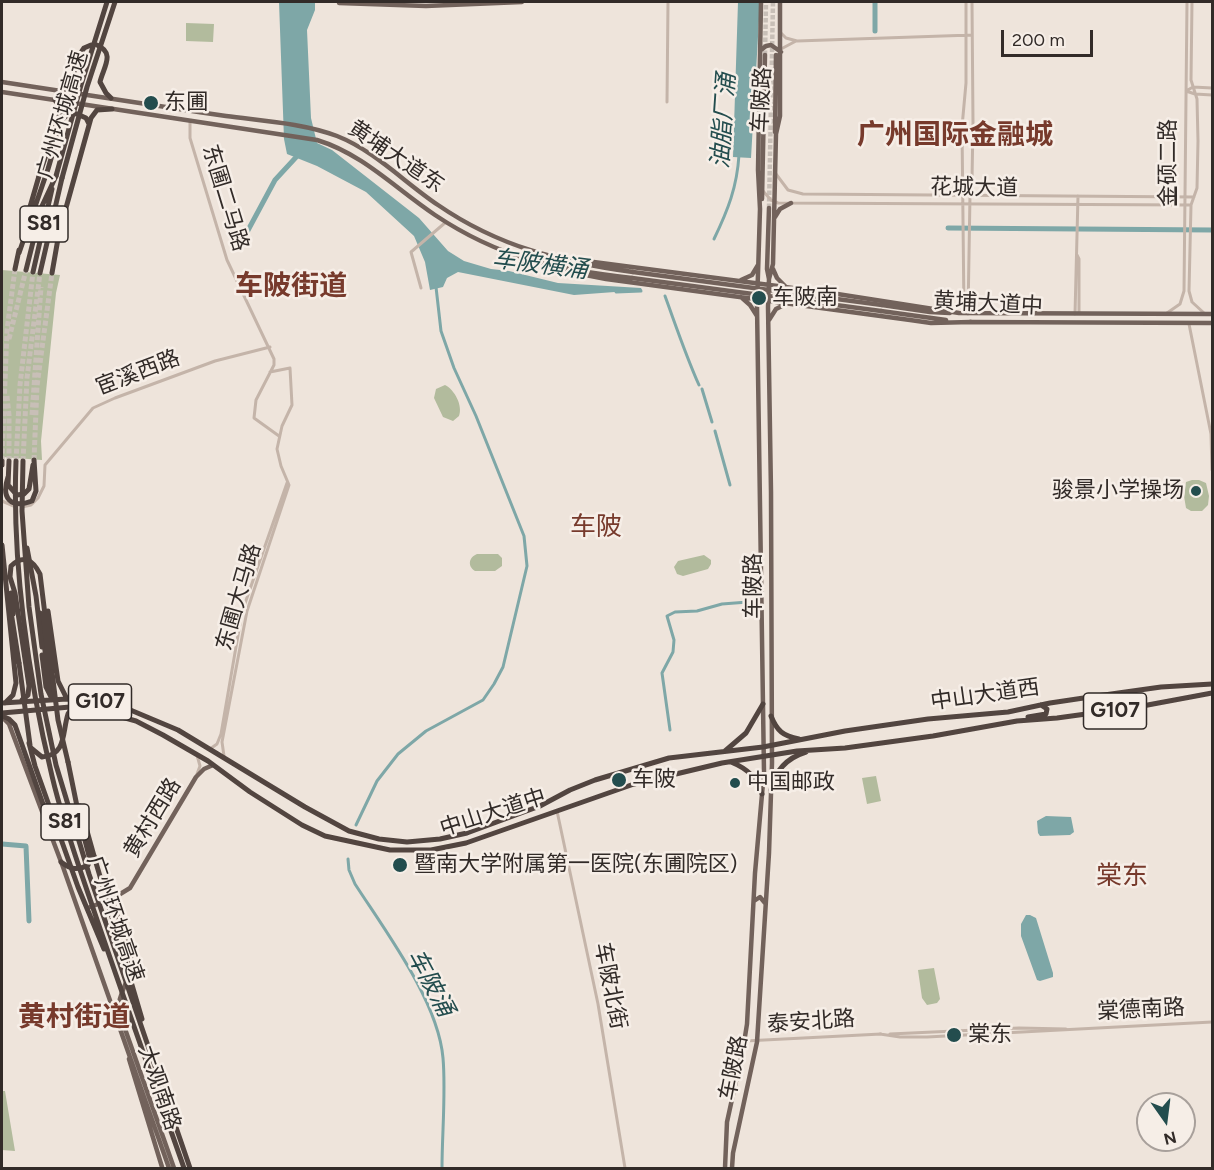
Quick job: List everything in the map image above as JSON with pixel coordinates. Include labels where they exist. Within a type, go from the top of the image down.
[{"type":"highway","name":"广州环城高速","points":[[37,273],[81,85],[106,2]]},
{"type":"highway","name":"广州环城高速","points":[[59,177],[115,2]]},
{"type":"highway","points":[[15,268],[39,176],[84,48],[91,45],[103,48],[107,54],[108,61],[100,82],[105,93],[111,98]]},
{"type":"highway","points":[[19,253],[62,121],[63,111],[55,100]]},
{"type":"highway","points":[[52,273],[59,233],[89,124],[95,111],[112,109]]},
{"type":"highway","points":[[62,121],[66,115],[75,113],[86,118],[89,124]]},
{"type":"highway","points":[[26,270],[42,206],[59,177]]},
{"type":"highway","points":[[8,477],[5,495],[10,501],[19,504],[32,501],[36,495],[37,485],[34,460],[31,484],[24,494],[17,495],[8,485],[9,461]]},
{"type":"highway","name":"广州环城高速","points":[[184,1168],[82,874],[56,792],[39,716],[21,594],[16,524],[20,461],[31,621],[56,765],[92,883],[189,1168]]},
{"type":"highway","points":[[23,528],[37,603],[46,687],[53,698]]},
{"type":"highway","points":[[2,546],[16,687],[10,699],[2,703]]},
{"type":"highway","points":[[67,699],[57,681],[50,624],[40,574],[33,562],[18,560],[11,566],[10,577],[33,761],[88,913],[119,982]]},
{"type":"highway","points":[[10,577],[15,593],[29,689],[25,698],[18,703]]},
{"type":"highway","points":[[44,595],[50,673],[60,730],[94,856],[122,947],[147,1044]]},
{"type":"highway","points":[[8,596],[14,621]]},
{"type":"highway","points":[[43,647],[50,673]]},
{"type":"highway","name":"中山大道西","points":[[763,747],[845,731],[928,719],[995,714],[1161,687],[1212,684]]},
{"type":"highway","name":"中山大道西","points":[[771,754],[845,748],[933,736],[1017,721],[1120,710],[1212,693]]},
{"type":"highway","name":"中山大道中","points":[[2,703],[53,698],[115,705],[136,712],[191,738],[349,831],[380,839],[406,842],[440,839],[476,830],[546,804],[573,788],[629,768],[669,758],[763,747]]},
{"type":"highway","points":[[724,752],[746,733],[763,704]]},
{"type":"highway","points":[[1017,721],[1046,714],[1047,709],[1041,705]]},
{"type":"highway","name":"中山大道中","points":[[2,715],[59,708],[84,709],[128,719],[163,735],[215,765],[250,792],[320,834],[360,845],[406,851],[445,848],[634,784],[771,754]]},
{"type":"highway","points":[[30,745],[42,757],[55,753],[62,745],[69,712],[84,709]]},
{"type":"highway","points":[[2,715],[15,725],[43,804],[62,842]]},
{"type":"highway","points":[[771,716],[777,729],[783,734],[809,739]]},
{"type":"highway","points":[[163,735],[169,734],[171,727]]},
{"type":"highway","points":[[182,746],[183,739],[191,738]]},
{"type":"highway","points":[[786,743],[784,749],[787,752]]},
{"type":"highway","points":[[746,759],[750,754],[747,748]]},
{"type":"highway","points":[[771,790],[775,776],[786,762],[801,753],[816,750]]},
{"type":"highway","points":[[61,862],[77,869],[87,865],[90,860],[68,762]]},
{"type":"highway","points":[[729,762],[749,772],[758,783],[762,794]]},
{"type":"main road","points":[[339,3],[426,6],[522,2]]},
{"type":"main road","name":"车陂路","points":[[724,1168],[727,1122],[745,1041],[762,794],[758,325],[761,2]]},
{"type":"main road","name":"车陂路","points":[[732,1168],[757,1042],[768,874],[771,790],[771,436],[768,300],[773,264],[782,2]]},
{"type":"main road","points":[[760,51],[766,45],[771,45],[779,52]]},
{"type":"main road","points":[[760,209],[763,190],[765,55]]},
{"type":"main road","name":"黄埔大道东","points":[[2,82],[316,129],[341,137],[359,147],[426,197],[460,219],[500,239],[552,258],[633,275],[763,295]]},
{"type":"main road","name":"黄埔大道东","points":[[2,92],[316,140],[357,157],[455,228],[496,248],[551,266],[764,288]]},
{"type":"main road","points":[[763,190],[769,193],[774,190]]},
{"type":"main road","points":[[774,219],[779,211],[791,203]]},
{"type":"main road","points":[[769,208],[767,269],[769,282]]},
{"type":"main road","points":[[455,228],[461,226],[460,219]]},
{"type":"main road","points":[[496,248],[494,242],[500,239]]},
{"type":"main road","points":[[552,258],[759,283],[769,282],[800,289],[964,313]]},
{"type":"main road","points":[[733,280],[744,279],[752,275],[759,260]]},
{"type":"main road","points":[[773,264],[777,278],[788,287]]},
{"type":"main road","points":[[551,266],[588,277],[920,322],[971,322]]},
{"type":"main road","points":[[713,293],[718,285],[716,278]]},
{"type":"main road","points":[[730,295],[735,288],[733,280]]},
{"type":"main road","name":"黄埔大道中","points":[[764,288],[930,312],[1212,314]]},
{"type":"main road","points":[[798,304],[795,296],[800,289]]},
{"type":"main road","points":[[824,308],[821,299],[826,292]]},
{"type":"main road","name":"黄埔大道中","points":[[763,295],[971,322],[1212,323]]},
{"type":"main road","points":[[739,296],[750,305],[758,318]]},
{"type":"main road","points":[[758,325],[763,322],[768,324],[776,309],[791,303]]},
{"type":"main road","points":[[1009,314],[1013,319],[1009,323]]},
{"type":"main road","points":[[1044,314],[1040,318],[1044,323]]},
{"type":"main road","points":[[761,578],[766,582],[771,578]]},
{"type":"main road","points":[[761,599],[766,595],[771,599]]},
{"type":"main road","name":"大观南路","points":[[2,715],[9,724],[61,862],[172,1168]]},
{"type":"main road","points":[[196,777],[207,767],[215,765]]},
{"type":"main road","name":"黄村西路","points":[[79,911],[112,899],[130,888],[196,777]]},
{"type":"main road","points":[[755,873],[761,879],[768,874]]},
{"type":"main road","points":[[754,901],[760,897],[765,903]]},
{"type":"main road","name":"大观南路","points":[[112,899],[131,962],[131,973],[120,997],[120,1016],[165,1149]]},
{"type":"main road","points":[[100,972],[112,998],[115,1000],[120,997]]},
{"type":"main road","points":[[127,1045],[126,1049],[162,1167]]},
{"type":"street","points":[[667,102],[668,2]]},
{"type":"street","points":[[964,313],[962,180],[966,85],[966,2]]},
{"type":"street","points":[[964,313],[972,171],[972,2]]},
{"type":"street","name":"金硕二路","points":[[1164,314],[1177,307],[1184,297],[1187,2]]},
{"type":"street","name":"金硕二路","points":[[1191,2],[1191,81],[1195,94],[1198,141],[1197,185],[1191,206],[1190,297],[1194,306],[1206,314]]},
{"type":"street","points":[[781,33],[786,38],[797,41]]},
{"type":"street","points":[[779,52],[788,44],[797,41],[972,34]]},
{"type":"street","points":[[1186,91],[1193,87],[1212,88]]},
{"type":"street","points":[[1186,91],[1212,95]]},
{"type":"street","name":"东圃二马路","points":[[190,120],[190,138],[225,256],[270,346],[274,362],[258,395],[254,416],[257,422],[279,436]]},
{"type":"street","name":"花城大道","points":[[775,172],[786,189],[799,194],[1194,197]]},
{"type":"street","points":[[763,190],[774,202]]},
{"type":"street","points":[[1077,314],[1078,196]]},
{"type":"street","name":"花城大道","points":[[774,202],[1191,206]]},
{"type":"street","points":[[421,288],[411,252],[446,222]]},
{"type":"street","points":[[1189,324],[1211,434],[1212,470]]},
{"type":"street","name":"宦溪西路","points":[[2,501],[16,507],[24,507],[38,498],[44,486],[45,465],[86,414],[98,405],[225,358],[270,346]]},
{"type":"street","name":"东圃大马路","points":[[224,758],[222,745],[242,612],[288,481],[277,454],[279,436],[292,405],[290,368],[270,372]]},
{"type":"street","name":"东圃大马路","points":[[210,749],[220,739],[229,700]]},
{"type":"street","points":[[196,754],[200,766],[196,777]]},
{"type":"street","name":"车陂北街","points":[[557,810],[598,1004],[625,1168]]},
{"type":"street","name":"棠德南路","points":[[1072,1030],[1212,1022]]},
{"type":"street","name":"泰安北路","points":[[745,1041],[1030,1027],[1072,1030]]},
{"type":"green space","points":[[186,23],[214,24],[213,42],[186,41]]},
{"type":"green space","points":[[2,270],[60,275],[56,293],[41,441],[42,460],[2,457]]},
{"type":"green space","points":[[445,385],[452,391],[459,403],[459,416],[453,421],[443,417],[434,398],[436,389]]},
{"type":"green space","name":"骏景小学操场","points":[[1192,480],[1206,483],[1209,496],[1208,505],[1202,511],[1191,511],[1186,508],[1184,496],[1186,482]]},
{"type":"green space","points":[[477,554],[498,554],[502,558],[502,566],[495,571],[475,571],[470,562]]},
{"type":"green space","points":[[704,555],[711,560],[708,569],[683,576],[677,574],[674,567],[678,561]]},
{"type":"green space","points":[[876,776],[881,801],[867,804],[862,778]]},
{"type":"green space","points":[[934,968],[940,999],[937,1003],[927,1005],[922,998],[918,970]]},
{"type":"green space","points":[[2,1091],[5,1091],[15,1151],[2,1150]]},
{"type":"water","points":[[279,2],[315,2],[315,10],[307,30],[311,118],[317,143],[332,150],[419,218],[448,251],[464,261],[491,269],[558,283],[641,288],[642,290],[574,295],[458,272],[447,278],[443,287],[430,290],[425,262],[414,236],[366,192],[317,166],[287,154],[284,139]]},
{"type":"water","points":[[738,2],[760,2],[751,158],[733,157]]},
{"type":"water","points":[[1046,816],[1071,817],[1074,832],[1070,835],[1040,836],[1037,821]]},
{"type":"water","points":[[1026,915],[1036,918],[1053,977],[1037,980],[1021,936],[1021,924]]},
{"type":"waterway","points":[[875,2],[875,31]]},
{"type":"waterway","points":[[246,234],[275,180],[299,154]]},
{"type":"waterway","name":"油脂厂涌","points":[[714,239],[731,198],[739,155]]},
{"type":"waterway","points":[[948,228],[1212,230]]},
{"type":"waterway","points":[[356,825],[377,781],[398,754],[426,731],[483,700],[494,684],[503,667],[527,566],[524,536],[476,416],[454,368],[441,331],[436,287]]},
{"type":"waterway","name":"车陂横涌","points":[[616,292],[641,291]]},
{"type":"waterway","name":"车陂横涌","points":[[665,296],[699,385]]},
{"type":"waterway","name":"车陂横涌","points":[[702,389],[712,422]]},
{"type":"waterway","name":"车陂横涌","points":[[715,431],[730,485]]},
{"type":"waterway","name":"车陂横涌","points":[[670,730],[662,673],[673,652],[674,640],[667,616],[675,612],[697,611],[722,604],[748,602]]},
{"type":"waterway","points":[[2,844],[26,846],[29,921]]},
{"type":"waterway","name":"车陂涌","points":[[348,859],[349,870],[355,884],[409,968],[439,1036],[444,1071],[442,1168]]},
{"type":"tunnel","points":[[765,55],[766,2]]},
{"type":"tunnel","points":[[769,208],[773,2]]},
{"type":"tunnel","points":[[2,461],[7,330],[15,269]]},
{"type":"tunnel","points":[[9,339],[26,270]]},
{"type":"tunnel","points":[[16,461],[20,385],[33,272]]},
{"type":"tunnel","points":[[23,461],[27,378],[40,273]]},
{"type":"tunnel","points":[[34,460],[37,386],[52,273]]},
{"type":"tunnel","points":[[32,415],[41,287]]},
{"type":"tunnel","points":[[7,396],[9,461]]},
{"type":"place","name":"东圃","points":[[151,103]]},
{"type":"place","name":"车陂南","points":[[759,298]]},
{"type":"place","name":"骏景小学操场","points":[[1196,491]]},
{"type":"place","name":"车陂","points":[[619,780]]},
{"type":"place","name":"中国邮政","points":[[735,783]]},
{"type":"place","name":"暨南大学附属第一医院(东圃院区)","points":[[400,865]]},
{"type":"place","name":"棠东","points":[[954,1035]]},
{"type":"district","name":"广州国际金融城","points":[[955,136]]},
{"type":"district","name":"车陂街道","points":[[291,287]]},
{"type":"district","name":"车陂","points":[[596,527]]},
{"type":"district","name":"棠东","points":[[1122,876]]},
{"type":"district","name":"黄村街道","points":[[74,1018]]}]
